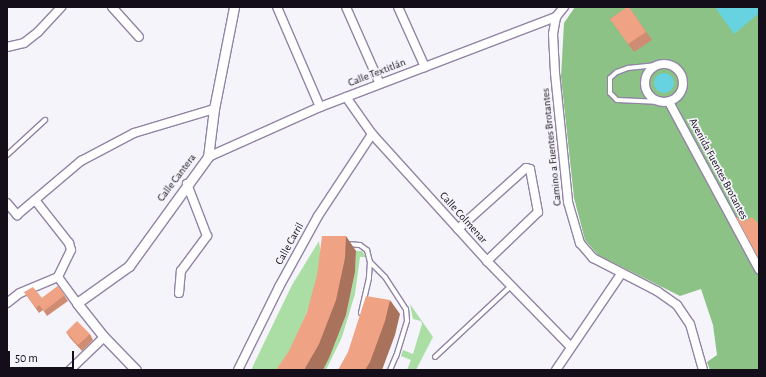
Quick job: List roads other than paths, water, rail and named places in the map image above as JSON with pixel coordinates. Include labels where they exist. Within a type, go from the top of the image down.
[{"type":"street","points":[[7,47],[24,43],[38,32],[61,7]]},
{"type":"street","points":[[112,7],[139,37]]},
{"type":"street","name":"Calle Cantera","points":[[77,303],[129,266],[208,157],[214,109],[234,7]]},
{"type":"street","points":[[277,7],[320,107]]},
{"type":"street","points":[[346,7],[380,84]]},
{"type":"street","points":[[398,7],[425,67]]},
{"type":"street","points":[[556,17],[564,7]]},
{"type":"street","name":"Calle Textitlán","points":[[208,157],[320,107],[556,17]]},
{"type":"street","name":"Camino a Fuentes Brotantes","points":[[556,17],[553,34],[555,73],[568,202],[580,243],[593,258],[621,274],[657,291],[677,306],[690,324],[703,370]]},
{"type":"street","points":[[664,64],[671,65],[678,70],[682,76],[683,84],[681,91],[676,98],[665,102]]},
{"type":"street","name":"Avenida Fuentes Brotantes","points":[[664,64],[651,69],[644,82],[645,89],[649,96],[665,102],[759,269]]},
{"type":"street","name":"Calle Colmenar","points":[[346,97],[372,134],[487,261],[571,347]]},
{"type":"street","points":[[7,203],[17,215],[81,161],[134,133],[214,109]]},
{"type":"street","name":"Calle Carril","points":[[238,370],[279,287],[318,216],[372,134]]},
{"type":"street","points":[[458,229],[526,168],[530,169],[538,212],[487,261]]},
{"type":"street","points":[[179,293],[181,271],[207,236],[187,184]]},
{"type":"street","points":[[7,303],[20,293],[58,277],[71,250],[69,243],[35,200]]},
{"type":"street","points":[[556,370],[621,274]]},
{"type":"street","points":[[58,277],[104,337],[136,370]]},
{"type":"street","points":[[70,370],[104,337]]},
{"type":"lane","points":[[664,64],[628,68],[617,72],[610,78],[610,93],[617,100],[665,102]]},
{"type":"lane","points":[[7,155],[45,120]]},
{"type":"lane","points":[[338,243],[360,245],[367,250],[370,262],[360,316]]},
{"type":"lane","points":[[370,262],[385,277],[406,309],[407,322],[390,370]]},
{"type":"lane","points":[[434,357],[511,286]]},
{"type":"water","points":[[715,7],[759,7],[759,13],[734,34]]},
{"type":"water","points":[[664,73],[671,76],[674,83],[671,90],[664,93],[657,90],[654,83],[657,76]]}]
